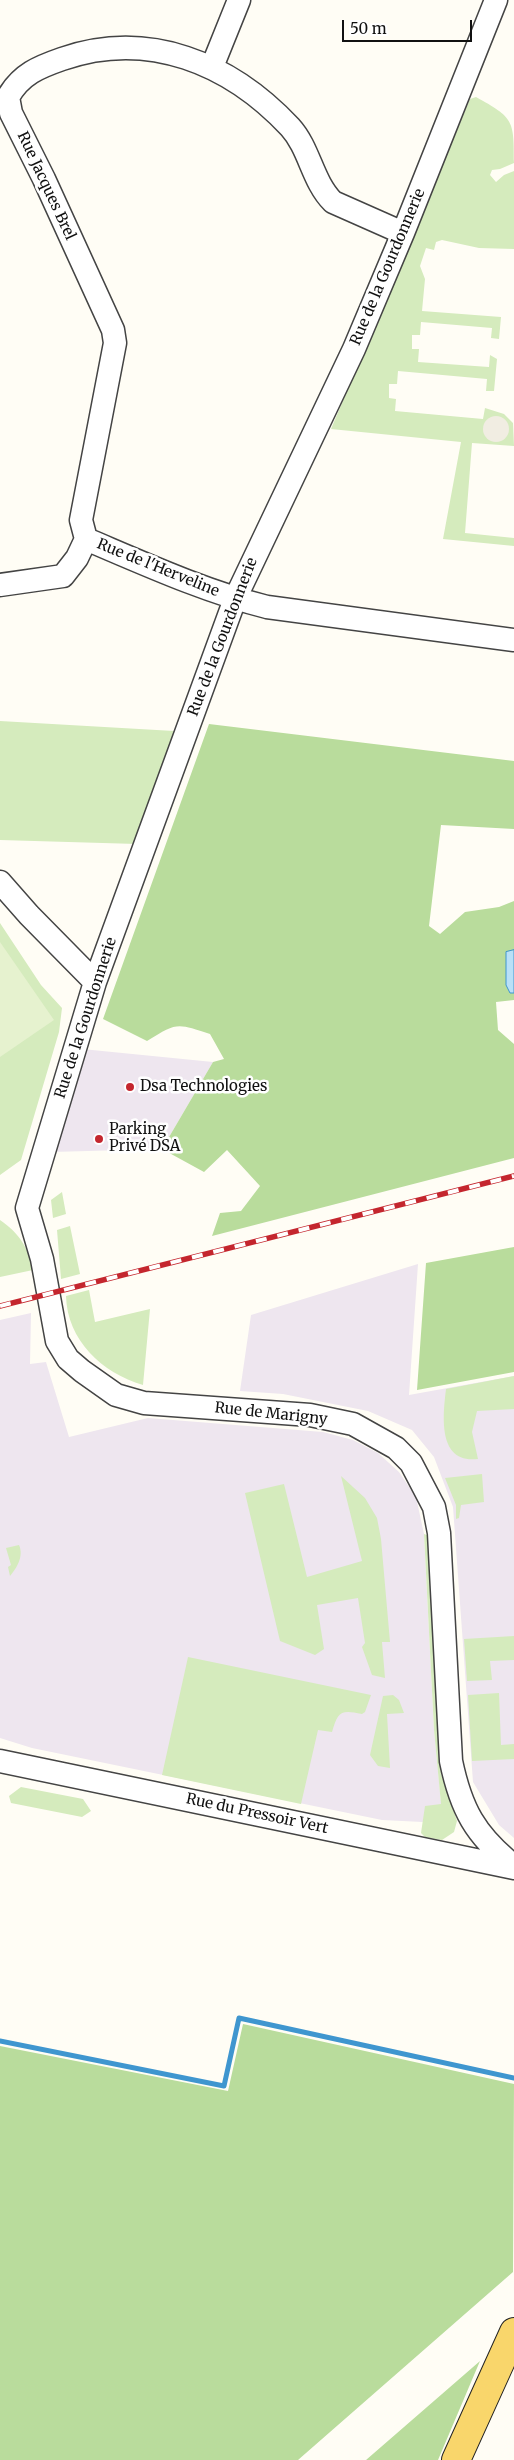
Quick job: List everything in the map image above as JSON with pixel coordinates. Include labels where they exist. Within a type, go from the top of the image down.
[{"type":"main road","points":[[456,2460],[514,2332]]},
{"type":"street","points":[[212,67],[240,0]]},
{"type":"street","name":"Rue de la Gourdonnerie","points":[[27,1208],[95,982],[235,598],[354,349],[403,233],[496,0]]},
{"type":"street","name":"Rue Jacques Brel","points":[[86,539],[81,520],[115,343],[113,330],[44,179],[11,113],[7,82],[22,77],[39,67],[70,56],[104,50],[148,49],[180,55],[212,67],[261,98],[292,129],[307,154],[324,193],[333,202],[403,233]]},
{"type":"street","name":"Rue de l'Herveline","points":[[0,585],[63,576],[77,558],[86,539],[235,598],[267,606],[514,640]]},
{"type":"street","points":[[0,882],[29,915],[95,982]]},
{"type":"street","name":"Rue de Marigny","points":[[27,1208],[42,1259],[57,1342],[68,1359],[101,1386],[116,1395],[144,1403],[310,1415],[353,1424],[396,1448],[411,1463],[434,1507],[439,1533],[451,1761],[458,1793],[468,1817],[499,1854],[514,1867]]},
{"type":"street","name":"Rue du Pressoir Vert","points":[[0,1761],[514,1867]]},
{"type":"shaded area","points":[[496,416],[505,420],[509,429],[505,438],[496,442],[487,438],[483,429],[487,420]]},
{"type":"shaded area","points":[[82,1049],[213,1062],[162,1149],[51,1152]]},
{"type":"shaded area","points":[[418,1264],[409,1395],[514,1376],[514,1838],[499,1825],[473,1782],[453,1507],[434,1457],[412,1430],[368,1411],[283,1394],[240,1391],[251,1315]]},
{"type":"shaded area","points":[[31,1313],[30,1364],[46,1362],[69,1437],[148,1418],[323,1432],[353,1440],[378,1453],[399,1472],[416,1497],[424,1534],[434,1730],[443,1823],[382,1820],[32,1748],[0,1738],[0,1320]]},
{"type":"green space","points":[[476,97],[505,116],[512,129],[514,163],[492,170],[490,175],[496,182],[504,175],[514,171],[514,249],[479,248],[442,240],[436,242],[434,250],[426,248],[420,266],[425,279],[422,311],[501,317],[499,339],[491,338],[492,328],[421,322],[420,335],[412,335],[412,349],[419,349],[418,362],[489,367],[490,355],[497,359],[494,391],[486,391],[487,379],[398,371],[397,384],[389,384],[389,398],[396,399],[395,411],[483,419],[485,408],[504,414],[513,423],[514,446],[472,443],[465,533],[514,538],[514,546],[443,539],[461,442],[331,429],[470,99]]},
{"type":"green space","points":[[0,721],[174,731],[137,844],[0,840]]},
{"type":"green space","points":[[209,724],[514,761],[514,829],[441,825],[429,926],[440,934],[465,912],[499,907],[514,901],[514,1000],[496,1002],[498,1030],[514,1044],[514,1158],[212,1236],[220,1213],[241,1211],[260,1186],[227,1150],[204,1172],[162,1149],[213,1062],[224,1059],[210,1034],[199,1030],[177,1026],[165,1030],[147,1041],[103,1019]]},
{"type":"green space","points":[[0,923],[41,985],[62,1008],[59,1032],[21,1160],[0,1175]]},
{"type":"green space","points":[[0,942],[54,1020],[0,1057]]},
{"type":"green space","points":[[62,1192],[66,1214],[53,1218],[51,1200]]},
{"type":"green space","points":[[0,1220],[22,1241],[33,1270],[0,1277]]},
{"type":"green space","points":[[70,1226],[80,1274],[61,1279],[57,1230]]},
{"type":"green space","points":[[514,1247],[514,1372],[417,1390],[426,1263]]},
{"type":"green space","points":[[89,1290],[95,1322],[150,1309],[143,1385],[128,1380],[101,1363],[80,1340],[68,1312],[66,1296]]},
{"type":"green space","points":[[514,1376],[514,1409],[477,1411],[472,1432],[478,1459],[465,1458],[455,1454],[449,1446],[444,1424],[446,1389]]},
{"type":"green space","points":[[482,1474],[484,1502],[461,1505],[459,1518],[456,1519],[456,1505],[445,1478]]},
{"type":"green space","points":[[341,1476],[365,1498],[377,1518],[381,1539],[390,1642],[382,1642],[385,1678],[372,1675],[362,1647],[365,1643],[358,1598],[317,1605],[324,1649],[315,1655],[280,1641],[245,1493],[284,1484],[307,1577],[362,1561]]},
{"type":"green space","points":[[424,1534],[427,1535],[441,1774],[457,1821],[454,1832],[442,1840],[425,1837],[421,1833],[425,1806],[441,1804],[434,1730]]},
{"type":"green space","points":[[19,1545],[20,1558],[10,1576],[8,1567],[11,1565],[6,1548]]},
{"type":"green space","points":[[514,1636],[514,1660],[490,1661],[492,1680],[467,1681],[464,1639]]},
{"type":"green space","points":[[188,1657],[371,1695],[365,1712],[362,1714],[344,1712],[338,1716],[332,1732],[318,1730],[301,1804],[162,1775]]},
{"type":"green space","points":[[499,1693],[501,1745],[514,1744],[514,1759],[472,1761],[468,1695]]},
{"type":"green space","points":[[393,1695],[399,1700],[404,1713],[387,1714],[390,1768],[378,1766],[370,1755],[383,1696]]},
{"type":"green space","points":[[21,1787],[83,1799],[91,1811],[82,1817],[11,1803],[9,1796]]},
{"type":"green space","points":[[243,2024],[514,2084],[513,2272],[298,2460],[0,2460],[0,2046],[228,2091]]},
{"type":"green space","points":[[480,2361],[438,2460],[366,2460]]},
{"type":"water","points":[[514,950],[514,993],[510,993],[506,985],[506,952]]},
{"type":"waterway","points":[[0,2041],[224,2086],[239,2018],[514,2078]]},
{"type":"railway","points":[[0,1306],[514,1176]]},
{"type":"place","name":"Dsa Technologies","points":[[130,1087]]},
{"type":"place","name":"Parking Privé DSA","points":[[99,1139]]}]
